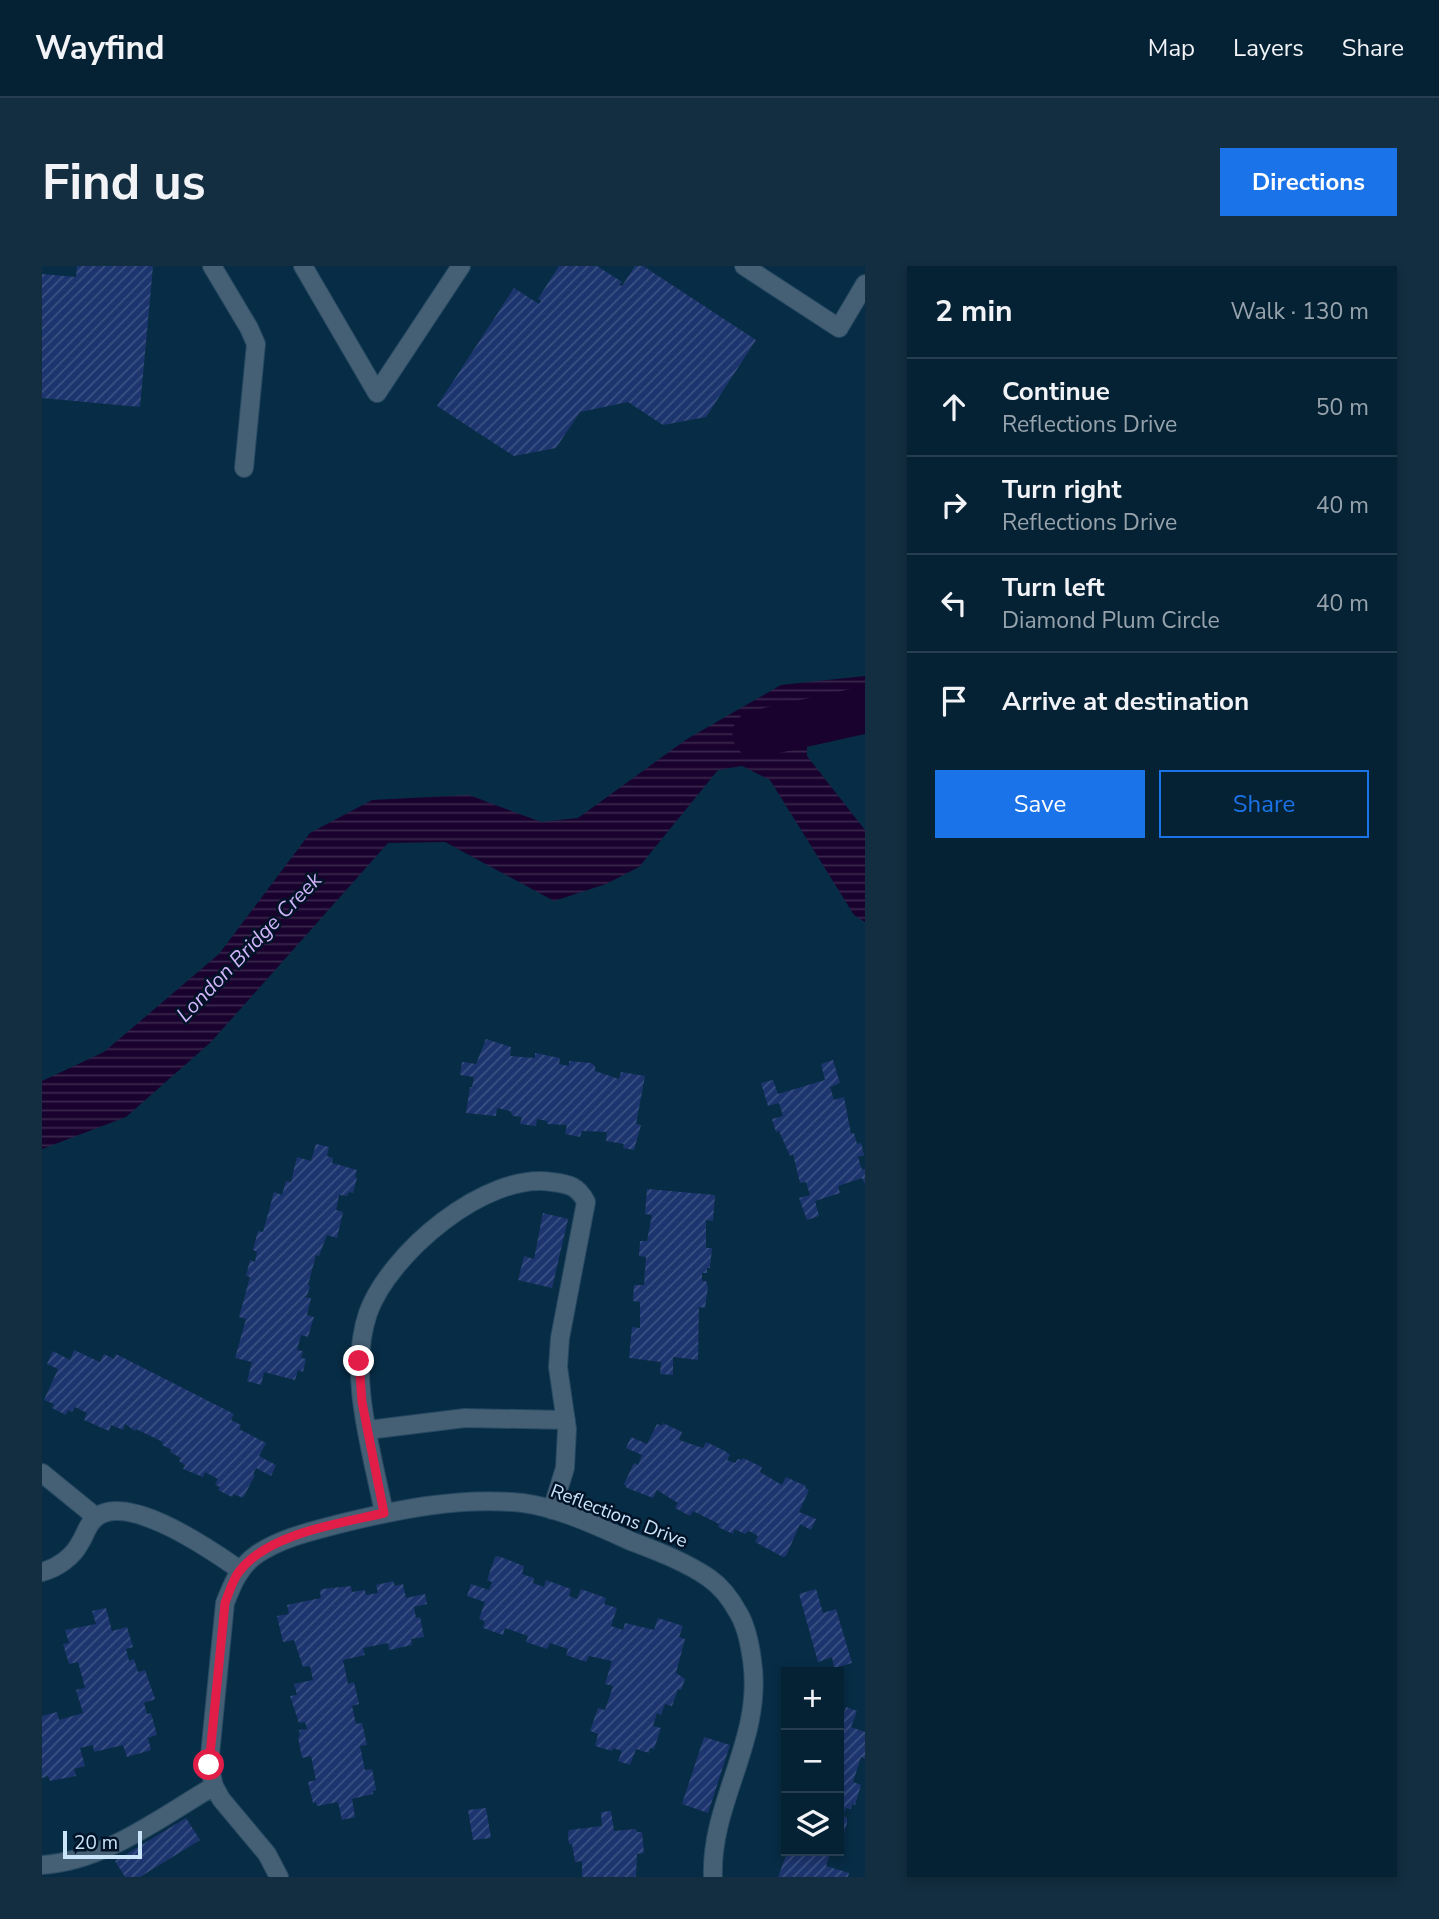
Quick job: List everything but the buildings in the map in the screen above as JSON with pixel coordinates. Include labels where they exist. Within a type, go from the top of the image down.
[{"type":"street","points":[[212,266],[256,344],[244,468]]},
{"type":"street","points":[[304,266],[377,393],[461,266]]},
{"type":"street","points":[[744,266],[839,328],[865,284]]},
{"type":"street","points":[[384,1513],[362,1402],[359,1361],[367,1316],[376,1293],[393,1269],[443,1221],[496,1190],[530,1180],[572,1185],[582,1193],[586,1202],[559,1338],[558,1367],[566,1420],[565,1468],[552,1510]]},
{"type":"street","points":[[368,1430],[465,1418],[566,1420]]},
{"type":"street","points":[[42,1473],[96,1517]]},
{"type":"street","name":"Reflections Drive","points":[[214,1786],[209,1765],[225,1603],[240,1570],[256,1555],[292,1536],[384,1513],[458,1502],[527,1503],[552,1510],[690,1566],[712,1580],[730,1599],[741,1617],[750,1645],[755,1678],[753,1709],[719,1828],[713,1877]]},
{"type":"street","points":[[42,1572],[64,1561],[79,1546],[90,1522],[108,1513],[132,1513],[160,1522],[206,1547],[240,1570]]},
{"type":"street","points":[[42,1864],[88,1855],[114,1844],[214,1786],[221,1799],[267,1854],[279,1877]]},
{"type":"water","points":[[865,676],[865,710],[821,719],[807,735],[807,756],[865,830],[865,922],[854,915],[770,780],[742,766],[718,770],[639,867],[606,884],[554,901],[445,842],[388,843],[211,1042],[126,1117],[42,1149],[42,1081],[104,1052],[219,954],[310,833],[372,800],[469,795],[541,822],[578,818],[687,739],[781,685]]},
{"type":"waterway","name":"London Bridge Creek","points":[[756,734],[865,710]]},
{"type":"route","points":[[209,1765],[225,1603],[240,1570],[256,1555],[292,1536],[384,1513],[362,1402],[359,1361]]}]
